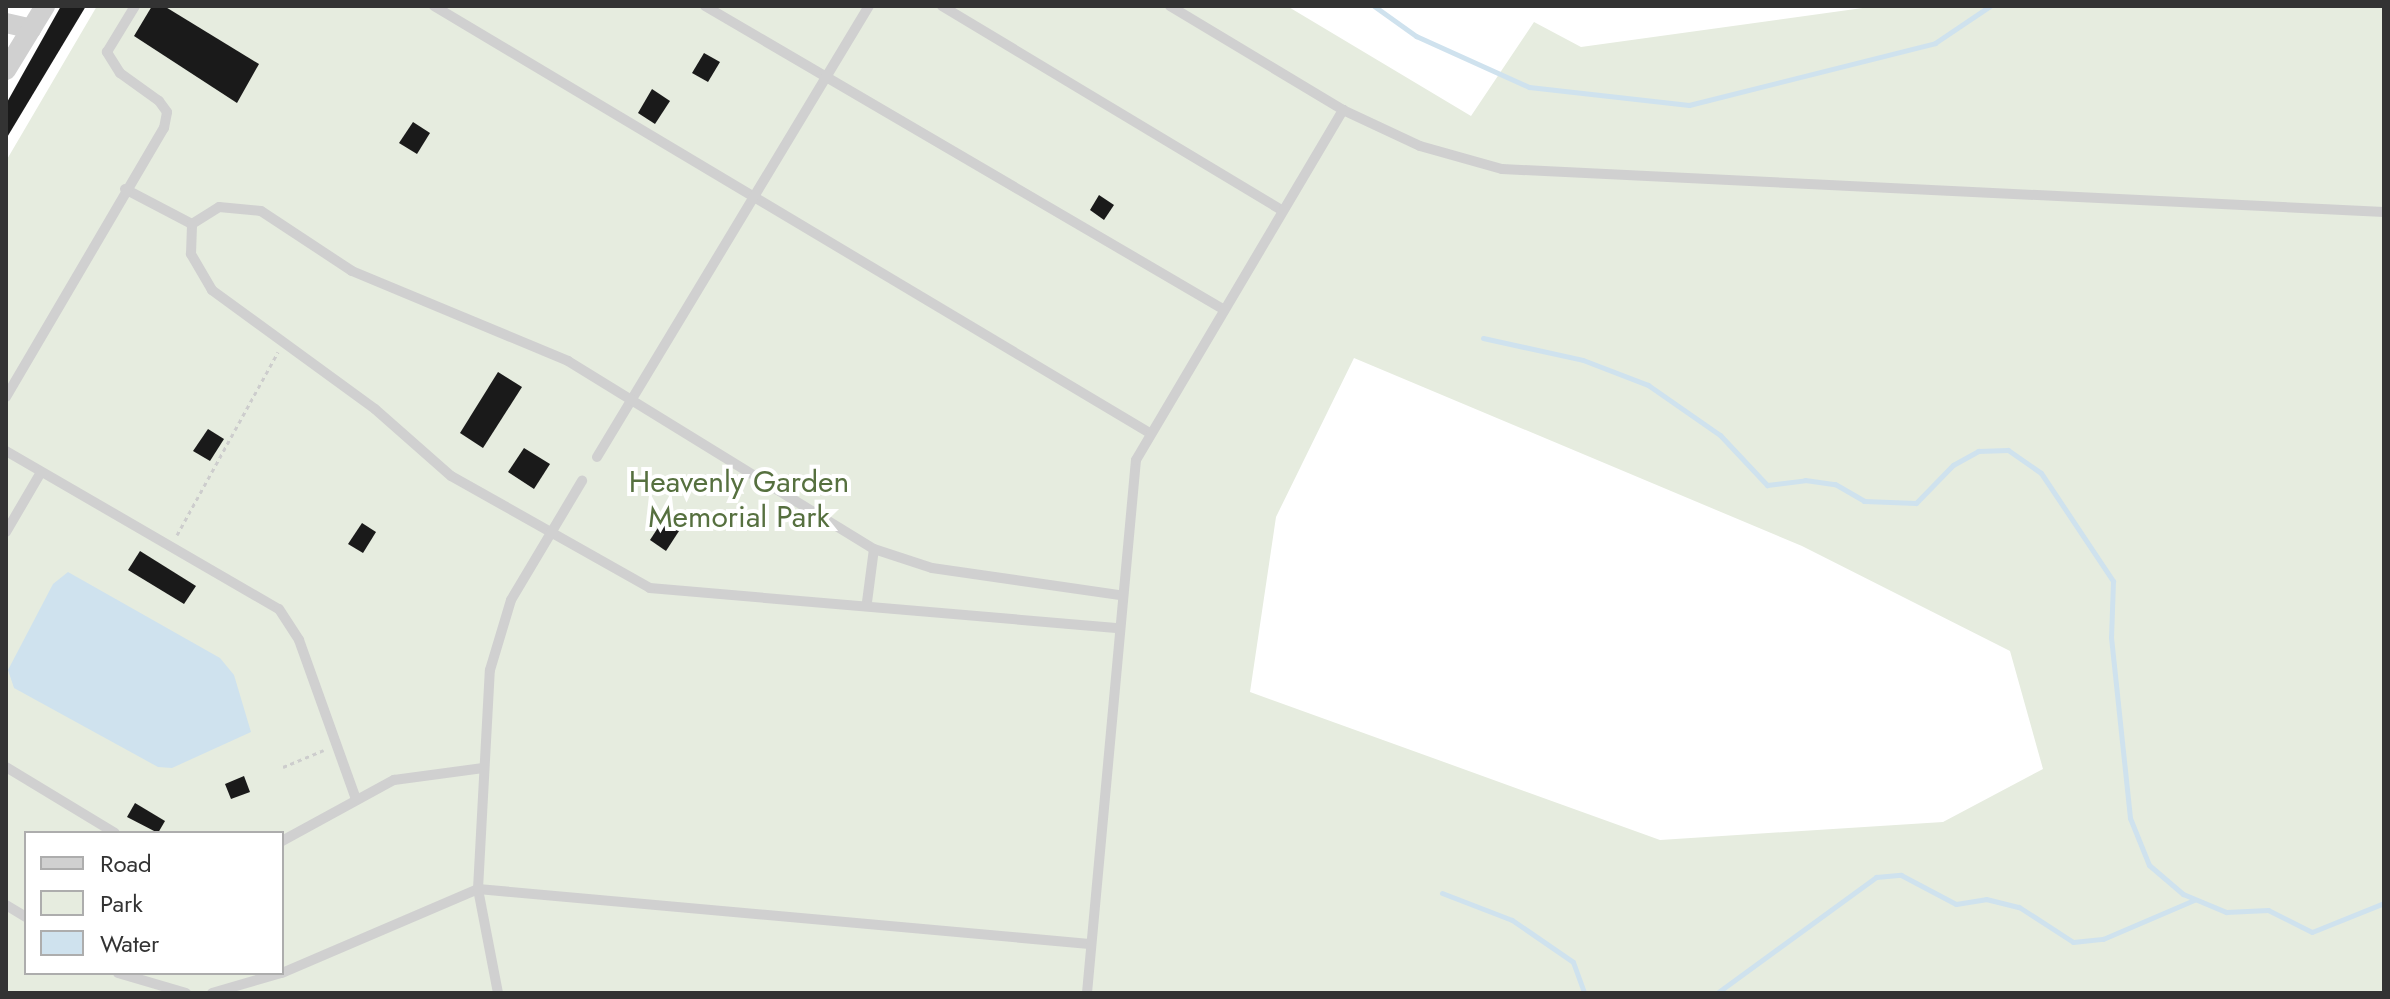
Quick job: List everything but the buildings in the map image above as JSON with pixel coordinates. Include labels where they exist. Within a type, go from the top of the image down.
[{"type":"street","points":[[6,70],[45,6]]},
{"type":"street","points":[[6,23],[31,29]]},
{"type":"lane","points":[[6,397],[167,112],[107,52],[135,6]]},
{"type":"lane","points":[[434,6],[1148,432]]},
{"type":"lane","points":[[705,6],[1223,309]]},
{"type":"lane","points":[[597,457],[636,400],[869,6]]},
{"type":"lane","points":[[942,6],[1281,210]]},
{"type":"lane","points":[[1170,6],[1343,110],[1420,146],[1502,169],[2384,212]]},
{"type":"lane","points":[[1087,993],[1128,487],[1148,432],[1343,110]]},
{"type":"lane","points":[[125,189],[192,224]]},
{"type":"lane","points":[[192,224],[219,207],[261,211],[352,271],[515,335],[636,400],[874,549],[932,568],[1120,595]]},
{"type":"lane","points":[[192,224],[196,271],[451,476],[545,535],[660,590],[867,602],[1116,628]]},
{"type":"lane","points":[[6,451],[290,620],[355,796]]},
{"type":"lane","points":[[6,532],[41,472]]},
{"type":"lane","points":[[498,993],[478,889],[483,768],[497,635],[545,535],[582,481]]},
{"type":"lane","points":[[867,602],[874,549]]},
{"type":"lane","points":[[6,767],[112,831]]},
{"type":"lane","points":[[284,840],[355,796],[429,772],[483,768]]},
{"type":"lane","points":[[284,972],[478,889],[1090,944]]},
{"type":"lane","points":[[6,905],[24,916]]},
{"type":"lane","points":[[125,975],[186,993]]},
{"type":"lane","points":[[212,993],[274,975]]},
{"type":"path","points":[[169,548],[283,342]]},
{"type":"path","points":[[283,767],[336,744]]},
{"type":"green space","name":"Heavenly Garden Memorial Park","points":[[97,6],[1287,6],[1471,116],[1534,22],[1581,47],[1877,6],[2384,6],[2384,993],[6,993],[6,161]],"holes":[[[1354,358],[1802,546],[2010,651],[2043,769],[1943,822],[1660,840],[1250,692],[1276,517]]]},
{"type":"water","points":[[68,572],[220,658],[234,675],[251,732],[172,768],[158,767],[14,688],[8,670],[53,584]]},
{"type":"waterway","points":[[1374,6],[1416,36],[1529,87],[1689,105],[1935,43],[1990,6]]},
{"type":"waterway","points":[[1483,338],[1583,360],[1648,385],[1720,435],[1767,485],[1805,480],[1835,484],[1864,501],[1916,503],[1953,465],[1978,451],[2008,450],[2041,473],[2113,581],[2111,637],[2130,818],[2149,865],[2183,894],[2226,912],[2268,910],[2312,932],[2384,903]]},
{"type":"waterway","points":[[1717,993],[1876,877],[1901,875],[1956,904],[1986,899],[2019,907],[2073,942],[2103,939],[2194,900]]},
{"type":"waterway","points":[[1442,893],[1512,920],[1573,962],[1584,993]]}]
